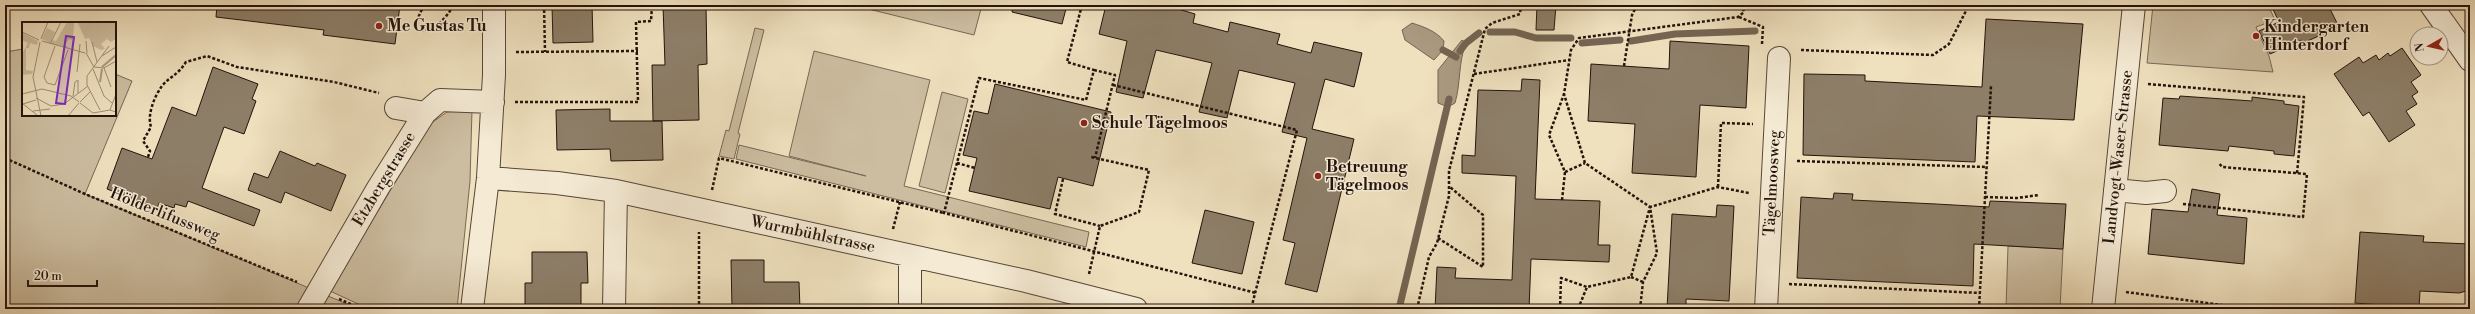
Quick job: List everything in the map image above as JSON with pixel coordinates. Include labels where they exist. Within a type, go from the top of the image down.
[{"type":"street","points":[[472,309],[488,178],[493,102],[494,5]]},
{"type":"street","name":"Landvogt-Waser-Strasse","points":[[2103,309],[2134,5]]},
{"type":"street","points":[[2431,5],[2470,60]]},
{"type":"street","name":"Tägelmoosweg","points":[[1766,309],[1779,58]]},
{"type":"street","name":"Etzbergstrasse","points":[[308,309],[425,113],[440,100],[493,102]]},
{"type":"street","points":[[388,101],[425,113]]},
{"type":"street","name":"Wurmbühlstrasse","points":[[488,178],[557,183],[616,191],[1083,295],[1136,309]]},
{"type":"street","points":[[2115,190],[2170,197]]},
{"type":"street","points":[[614,309],[616,191]]},
{"type":"street","points":[[910,256],[910,309]]},
{"type":"path","points":[[424,5],[417,20],[417,30],[426,31],[445,20],[454,5]]},
{"type":"path","points":[[544,5],[545,52]]},
{"type":"path","points":[[514,102],[638,102],[638,51],[636,22],[651,21],[652,5]]},
{"type":"path","points":[[1082,5],[1067,62],[1115,75],[1095,158]]},
{"type":"path","points":[[1417,309],[1429,257],[1438,238],[1450,187],[1449,171],[1485,29],[1492,24],[1520,14],[1521,5]]},
{"type":"path","points":[[1624,66],[1628,31],[1632,15],[1637,5]]},
{"type":"path","points":[[1738,17],[1744,12],[1742,5]]},
{"type":"path","points":[[1562,200],[1565,172],[1549,135],[1564,94],[1570,50],[1579,38],[1738,17],[1763,27],[1762,46],[1779,58],[1790,50],[1933,55],[1949,44],[1969,5]]},
{"type":"path","points":[[513,52],[638,51]]},
{"type":"path","points":[[148,157],[150,151],[143,141],[151,127],[148,117],[162,86],[179,74],[186,62],[207,56],[237,67],[334,82],[388,101]]},
{"type":"path","points":[[1474,74],[1569,60]]},
{"type":"path","points":[[944,213],[979,78],[1086,100],[1094,70]]},
{"type":"path","points":[[2141,84],[2304,97],[2297,174]]},
{"type":"path","points":[[1113,85],[1297,130],[1252,309]]},
{"type":"path","points":[[1979,309],[1990,86]]},
{"type":"path","points":[[1564,94],[1585,163],[1650,206],[1657,253],[1643,282],[1640,309]]},
{"type":"path","points":[[1718,187],[1721,122],[1775,124]]},
{"type":"path","points":[[1063,179],[1055,214],[1100,226],[1138,212],[1148,170],[1091,157]]},
{"type":"path","name":"Hölderlifussweg","points":[[5,158],[85,194],[318,290]]},
{"type":"path","points":[[712,191],[719,158],[944,213],[1256,293]]},
{"type":"path","points":[[1773,160],[1986,167]]},
{"type":"path","points":[[957,163],[975,168]]},
{"type":"path","points":[[1565,172],[1585,163]]},
{"type":"path","points":[[2170,197],[2303,217],[2307,174],[2222,167],[2218,163]]},
{"type":"path","points":[[1438,238],[1483,267],[1482,215],[1450,187]]},
{"type":"path","points":[[1650,206],[1718,187],[1772,196]]},
{"type":"path","points":[[1985,197],[2017,198],[2039,195]]},
{"type":"path","points":[[892,236],[900,202]]},
{"type":"path","points":[[1631,277],[1650,206]]},
{"type":"path","points":[[1088,278],[1100,226]]},
{"type":"path","points":[[699,228],[699,309]]},
{"type":"path","points":[[1560,309],[1561,278],[1587,287],[1631,277],[1643,282]]},
{"type":"path","points":[[1767,283],[1980,294]]},
{"type":"path","points":[[1578,309],[1587,287]]},
{"type":"path","points":[[2121,291],[2250,309]]},
{"type":"shaded area","points":[[852,5],[982,5],[974,35]]},
{"type":"shaded area","points":[[2153,5],[2268,5],[2275,20],[2256,27],[2269,56],[2273,72],[2147,63]]},
{"type":"shaded area","points":[[1412,23],[1434,32],[1444,41],[1443,50],[1434,60],[1405,40],[1402,30]]},
{"type":"shaded area","points":[[755,28],[764,30],[738,133],[740,134],[734,159],[719,156],[726,130],[729,131]]},
{"type":"shaded area","points":[[1462,40],[1466,43],[1463,50],[1457,96],[1455,103],[1448,107],[1438,103],[1438,70]]},
{"type":"shaded area","points":[[22,49],[22,116],[116,116],[116,74],[132,81],[85,194],[359,309],[5,309],[5,52]]},
{"type":"shaded area","points":[[814,51],[930,80],[904,186],[1089,232],[1086,247],[736,159],[739,145],[866,176],[789,156]]},
{"type":"shaded area","points":[[942,92],[968,99],[945,193],[919,186]]},
{"type":"shaded area","points":[[472,110],[470,181],[457,309],[369,309],[330,291],[430,124],[447,112]]},
{"type":"shaded area","points":[[2008,246],[2063,249],[2060,309],[2006,309]]},
{"type":"building","points":[[217,5],[400,5],[395,44],[323,35],[324,30],[216,17]]},
{"type":"building","points":[[552,5],[592,5],[593,42],[553,43]]},
{"type":"building","points":[[663,5],[706,5],[707,64],[698,65],[699,120],[653,121],[652,65],[665,65]]},
{"type":"building","points":[[1013,5],[1067,5],[1062,24],[1012,12]]},
{"type":"building","points":[[1106,5],[1127,5],[1144,9],[1144,5],[1165,5],[1195,14],[1193,23],[1228,32],[1230,22],[1280,34],[1277,44],[1311,53],[1314,42],[1362,53],[1354,87],[1325,79],[1312,129],[1354,139],[1317,292],[1285,284],[1295,243],[1283,240],[1307,138],[1282,132],[1295,83],[1239,70],[1227,118],[1199,112],[1212,63],[1156,50],[1143,98],[1116,92],[1127,41],[1099,34]]},
{"type":"building","points":[[1537,5],[1556,5],[1554,30],[1536,30]]},
{"type":"building","name":"Kindergarten Hinterdorf","points":[[2271,5],[2328,5],[2339,27],[2303,43],[2302,40],[2270,54],[2259,31],[2279,22]]},
{"type":"building","points":[[1986,19],[2083,24],[2074,120],[1977,116],[1975,162],[1803,155],[1804,74],[1865,75],[1865,81],[1982,87]]},
{"type":"building","points":[[1670,41],[1749,46],[1746,108],[1700,105],[1696,177],[1632,173],[1635,124],[1588,121],[1591,64],[1669,69]]},
{"type":"building","points":[[2402,48],[2409,58],[2409,66],[2415,66],[2421,75],[2411,82],[2418,92],[2412,96],[2417,104],[2406,111],[2415,125],[2389,142],[2369,112],[2363,116],[2334,74],[2359,57],[2363,63],[2376,55],[2379,60],[2388,53],[2390,56]]},
{"type":"building","points":[[213,67],[258,84],[252,99],[256,101],[244,134],[224,127],[202,188],[260,210],[254,226],[188,201],[186,207],[175,204],[174,208],[159,203],[157,208],[107,189],[122,148],[152,159],[172,107],[196,116]]},
{"type":"building","points":[[1522,79],[1540,80],[1535,199],[1600,201],[1598,245],[1610,245],[1609,262],[1531,259],[1529,309],[1435,309],[1437,267],[1456,268],[1455,278],[1512,280],[1516,176],[1462,173],[1462,155],[1475,156],[1478,90],[1521,91]]},
{"type":"building","points":[[995,84],[1111,112],[1093,186],[1058,177],[1050,209],[969,191],[977,158],[963,155],[974,111],[988,114]]},
{"type":"building","points":[[2180,96],[2252,101],[2252,97],[2284,101],[2284,104],[2299,106],[2294,156],[2274,154],[2274,151],[2229,146],[2228,151],[2159,145],[2163,98],[2179,99]]},
{"type":"building","points":[[610,109],[610,121],[662,121],[663,160],[611,161],[610,149],[557,150],[556,110]]},
{"type":"building","points":[[280,151],[315,166],[317,163],[346,175],[331,211],[285,192],[281,203],[248,190],[254,173],[268,178]]},
{"type":"building","points":[[2192,189],[2220,194],[2217,215],[2247,218],[2244,264],[2148,254],[2152,209],[2188,212]]},
{"type":"building","points":[[1834,193],[1853,194],[1852,200],[1989,207],[1990,201],[2066,204],[2063,249],[1974,244],[1973,286],[1797,278],[1801,197],[1833,199]]},
{"type":"building","points":[[1717,205],[1734,206],[1729,301],[1686,299],[1686,309],[1667,309],[1672,214],[1716,217]]},
{"type":"building","points":[[1205,210],[1254,222],[1242,274],[1192,263]]},
{"type":"building","points":[[2360,232],[2424,236],[2423,242],[2470,244],[2470,290],[2459,293],[2420,291],[2419,308],[2355,303]]},
{"type":"building","points":[[532,252],[587,252],[588,283],[581,283],[581,309],[525,309],[525,283],[532,283]]},
{"type":"building","points":[[731,260],[764,260],[764,282],[799,282],[800,309],[732,309]]},
{"type":"waterway","points":[[1631,41],[1675,34],[1755,31]]},
{"type":"waterway","points":[[1490,32],[1515,32],[1536,38],[1571,38]]},
{"type":"waterway","points":[[1460,51],[1466,43],[1479,33]]},
{"type":"waterway","points":[[1582,43],[1620,40]]},
{"type":"waterway","points":[[1443,50],[1456,57]]},
{"type":"waterway","points":[[1399,309],[1449,99]]},
{"type":"place","name":"Me Gustas Tu","points":[[379,26]]},
{"type":"place","name":"Kindergarten Hinterdorf","points":[[2256,36]]},
{"type":"place","name":"Schule Tägelmoos","points":[[1084,123]]},
{"type":"place","name":"Betreuung Tägelmoos","points":[[1318,176]]}]
